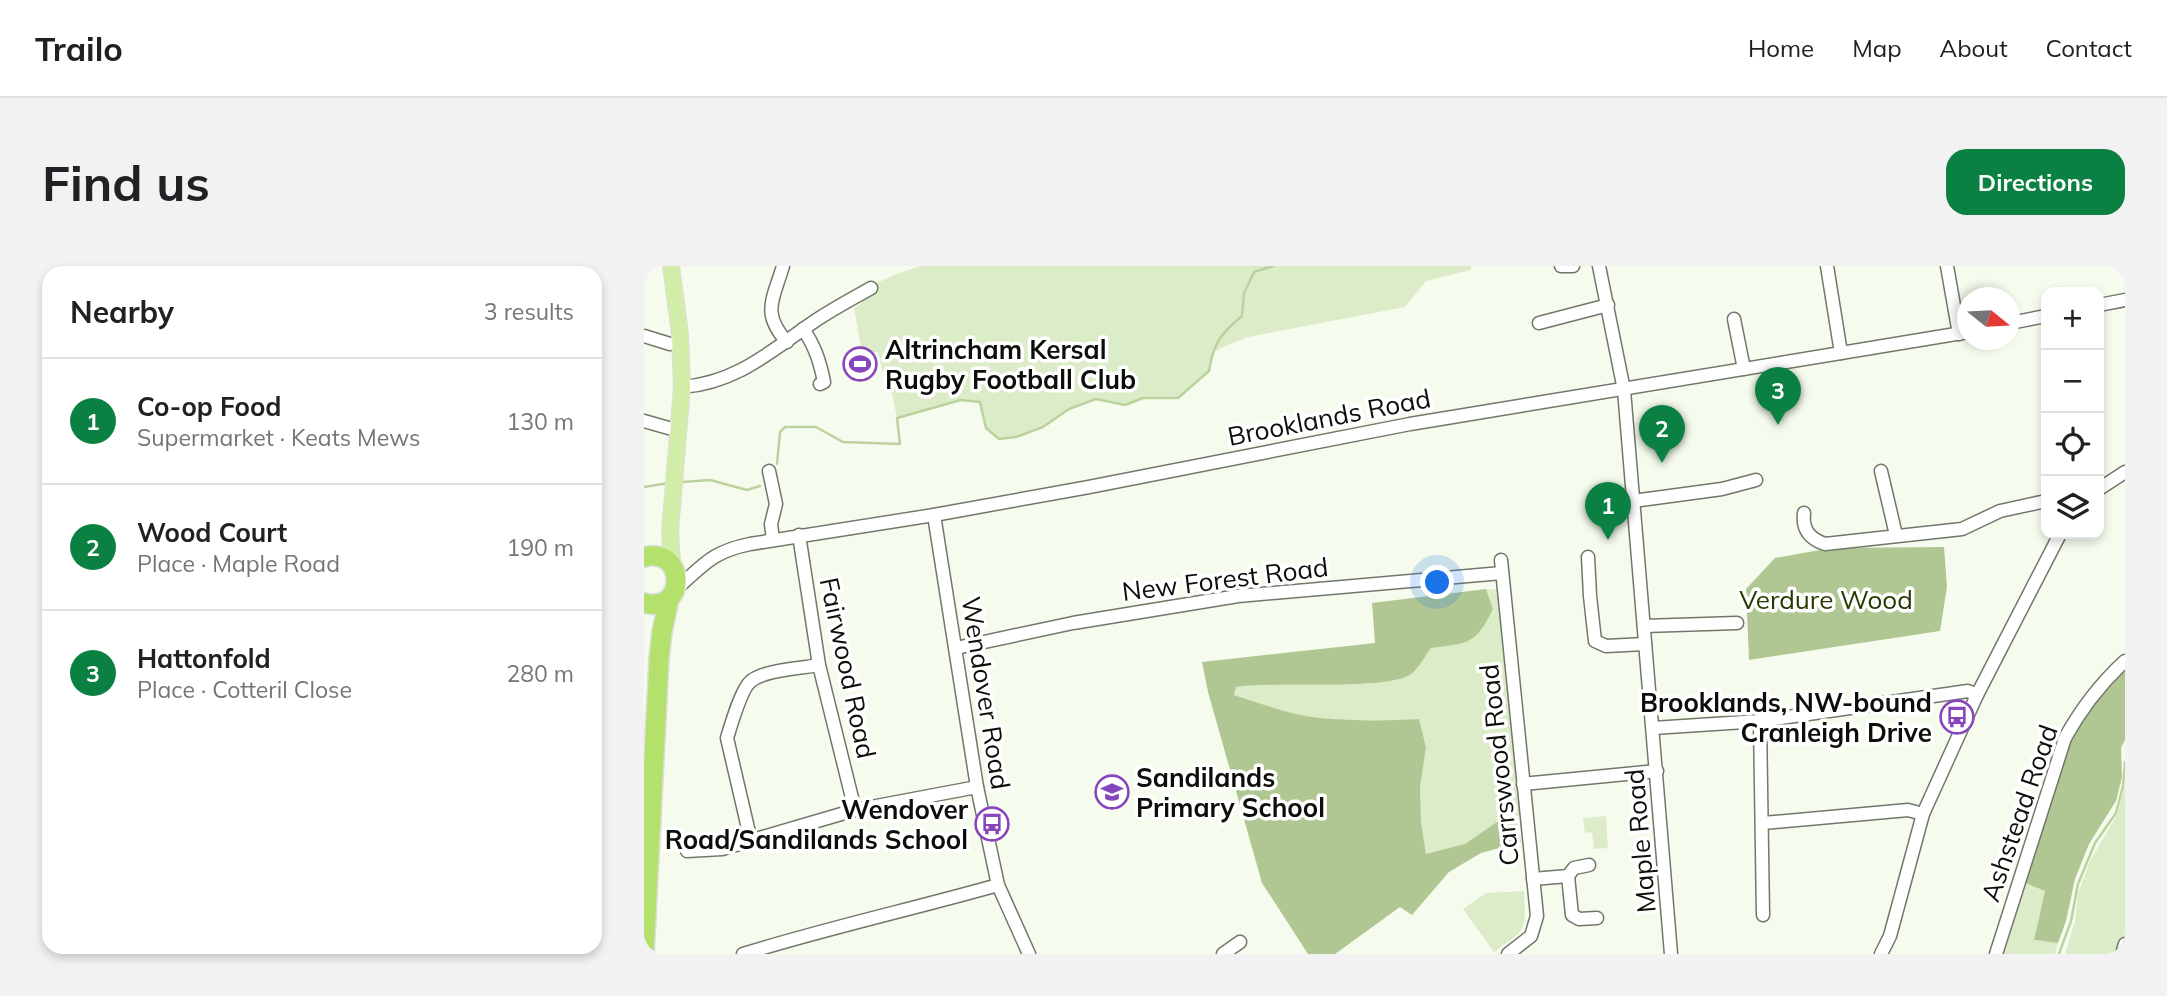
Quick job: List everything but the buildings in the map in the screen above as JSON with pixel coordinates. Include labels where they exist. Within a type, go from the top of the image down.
[{"type":"highway","points":[[644,954],[649,757],[662,632],[677,575],[653,556]]},
{"type":"highway","points":[[644,604],[660,604],[672,594]]},
{"type":"main road","points":[[653,556],[667,540],[670,531],[682,387],[680,334],[671,266]]},
{"type":"street","points":[[783,266],[771,315],[774,327],[787,341]]},
{"type":"street","points":[[1561,266],[1573,266]]},
{"type":"street","name":"Maple Road","points":[[1599,266],[1624,390],[1671,954]]},
{"type":"street","points":[[1827,266],[1841,353]]},
{"type":"street","points":[[1947,266],[1957,308]]},
{"type":"street","points":[[682,387],[702,386],[721,380],[871,288]]},
{"type":"street","points":[[2104,304],[2125,300]]},
{"type":"street","points":[[1539,323],[1608,305]]},
{"type":"street","points":[[2020,321],[2041,317]]},
{"type":"street","points":[[1734,319],[1744,369]]},
{"type":"street","points":[[803,329],[819,359],[824,382],[820,384]]},
{"type":"street","name":"Brooklands Road","points":[[672,594],[703,563],[727,549],[799,535],[934,515],[1410,424],[1957,334]]},
{"type":"street","points":[[644,336],[670,344]]},
{"type":"street","points":[[644,421],[679,432]]},
{"type":"street","points":[[769,471],[776,504],[771,524],[773,540]]},
{"type":"street","points":[[1881,471],[1896,535]]},
{"type":"street","points":[[2104,486],[2123,476]]},
{"type":"street","points":[[1633,501],[1722,489],[1756,480]]},
{"type":"street","points":[[1804,513],[1807,532],[1812,540],[1825,544],[1962,529],[2000,511],[2041,502]]},
{"type":"street","name":"Wendover Road","points":[[934,515],[977,788],[998,885],[1029,954]]},
{"type":"street","name":"Fairwood Road","points":[[799,535],[819,665],[855,810]]},
{"type":"street","points":[[1881,954],[1890,936],[1923,814],[1977,695],[2057,539]]},
{"type":"street","name":"Brooklands Road","points":[[653,556],[703,563]]},
{"type":"street","points":[[1588,557],[1595,641],[1606,646],[1645,644]]},
{"type":"street","name":"New Forest Road","points":[[956,648],[1073,623],[1238,596],[1501,567]]},
{"type":"street","name":"Carrswood Road","points":[[1501,567],[1537,916],[1531,936],[1517,952]]},
{"type":"street","points":[[1644,626],[1737,623]]},
{"type":"street","name":"Ashstead Road","points":[[1996,954],[2066,738],[2076,719],[2104,681],[2125,661]]},
{"type":"street","points":[[751,841],[727,738],[732,722],[750,682],[764,675],[819,665]]},
{"type":"street","points":[[1653,728],[1760,721],[1968,691],[1977,695]]},
{"type":"street","points":[[1760,721],[1763,915]]},
{"type":"street","points":[[1523,784],[1657,771]]},
{"type":"street","points":[[687,851],[722,849],[855,810],[977,788]]},
{"type":"street","points":[[1763,823],[1908,810],[1923,814]]},
{"type":"street","points":[[1590,865],[1574,868],[1568,876],[1572,915],[1579,919],[1597,918]]},
{"type":"street","points":[[1533,879],[1568,876]]},
{"type":"street","points":[[743,954],[808,934],[998,885]]},
{"type":"street","points":[[1223,954],[1240,942]]},
{"type":"street","points":[[2122,954],[2125,944]]},
{"type":"green space","points":[[920,266],[1471,266],[1471,270],[1426,281],[1405,307],[1248,337],[1212,352],[1209,371],[1178,398],[1143,398],[1125,405],[1096,399],[1069,409],[1043,427],[1016,437],[999,439],[986,428],[980,402],[961,400],[897,418],[892,393],[888,393],[878,352],[862,353],[854,308],[862,303],[863,289]]},
{"type":"green space","name":"Verdure Wood","points":[[1944,547],[1947,587],[1940,631],[1749,660],[1746,589],[1775,558],[1831,548]]},
{"type":"green space","points":[[1486,589],[1500,590],[1521,815],[1497,822],[1466,844],[1426,855],[1420,788],[1426,747],[1419,719],[1369,721],[1308,717],[1234,695],[1236,686],[1265,683],[1318,685],[1393,680],[1410,675],[1431,648],[1462,643],[1481,630],[1493,609]]},
{"type":"green space","points":[[1486,589],[1493,609],[1481,630],[1462,643],[1431,648],[1411,674],[1398,679],[1355,684],[1236,687],[1234,695],[1309,717],[1357,720],[1419,719],[1426,747],[1420,788],[1426,854],[1465,844],[1497,822],[1515,816],[1521,842],[1481,853],[1449,872],[1412,915],[1400,907],[1335,954],[1308,954],[1262,883],[1202,662],[1375,643],[1372,603]]},
{"type":"green space","points":[[2125,668],[2125,740],[2121,748],[2122,777],[2116,801],[2089,844],[2075,879],[2058,943],[2034,940],[2045,891],[2023,882],[2071,738],[2110,681]]},
{"type":"green space","points":[[2125,783],[2125,934],[2118,954],[2065,954],[2075,921],[2078,894],[2090,861],[2118,813]]},
{"type":"green space","points":[[1606,816],[1608,848],[1594,849],[1592,832],[1585,833],[1583,818]]},
{"type":"green space","points":[[2023,882],[2045,891],[2034,940],[2058,943],[2055,954],[2000,954]]},
{"type":"green space","points":[[1524,891],[1525,914],[1522,928],[1494,952],[1463,909],[1486,893]]},
{"type":"waterway","points":[[777,464],[780,432],[785,427],[816,427],[843,442],[900,444],[897,418],[961,400],[980,402],[986,428],[999,439],[1016,437],[1043,427],[1069,409],[1096,399],[1125,405],[1143,398],[1178,398],[1209,371],[1219,340],[1242,316],[1244,293],[1254,272],[1273,266]]},
{"type":"waterway","points":[[682,482],[710,480],[747,490],[760,486]]},
{"type":"waterway","points":[[644,487],[668,483]]},
{"type":"waterway","points":[[2059,954],[2071,921],[2078,884],[2095,843],[2116,813],[2123,786],[2125,762]]},
{"type":"place","name":"Altrincham Kersal Rugby Football Club","points":[[860,364]]},
{"type":"place","name":"Hattonfold","points":[[1778,425]]},
{"type":"place","name":"Wood Court","points":[[1662,463]]},
{"type":"place","name":"Co-op Food","points":[[1608,540]]},
{"type":"place","name":"Brooklands, NW-bound Cranleigh Drive","points":[[1957,717]]},
{"type":"place","name":"Sandilands Primary School","points":[[1112,792]]},
{"type":"place","name":"Wendover Road/Sandilands School","points":[[992,824]]}]
